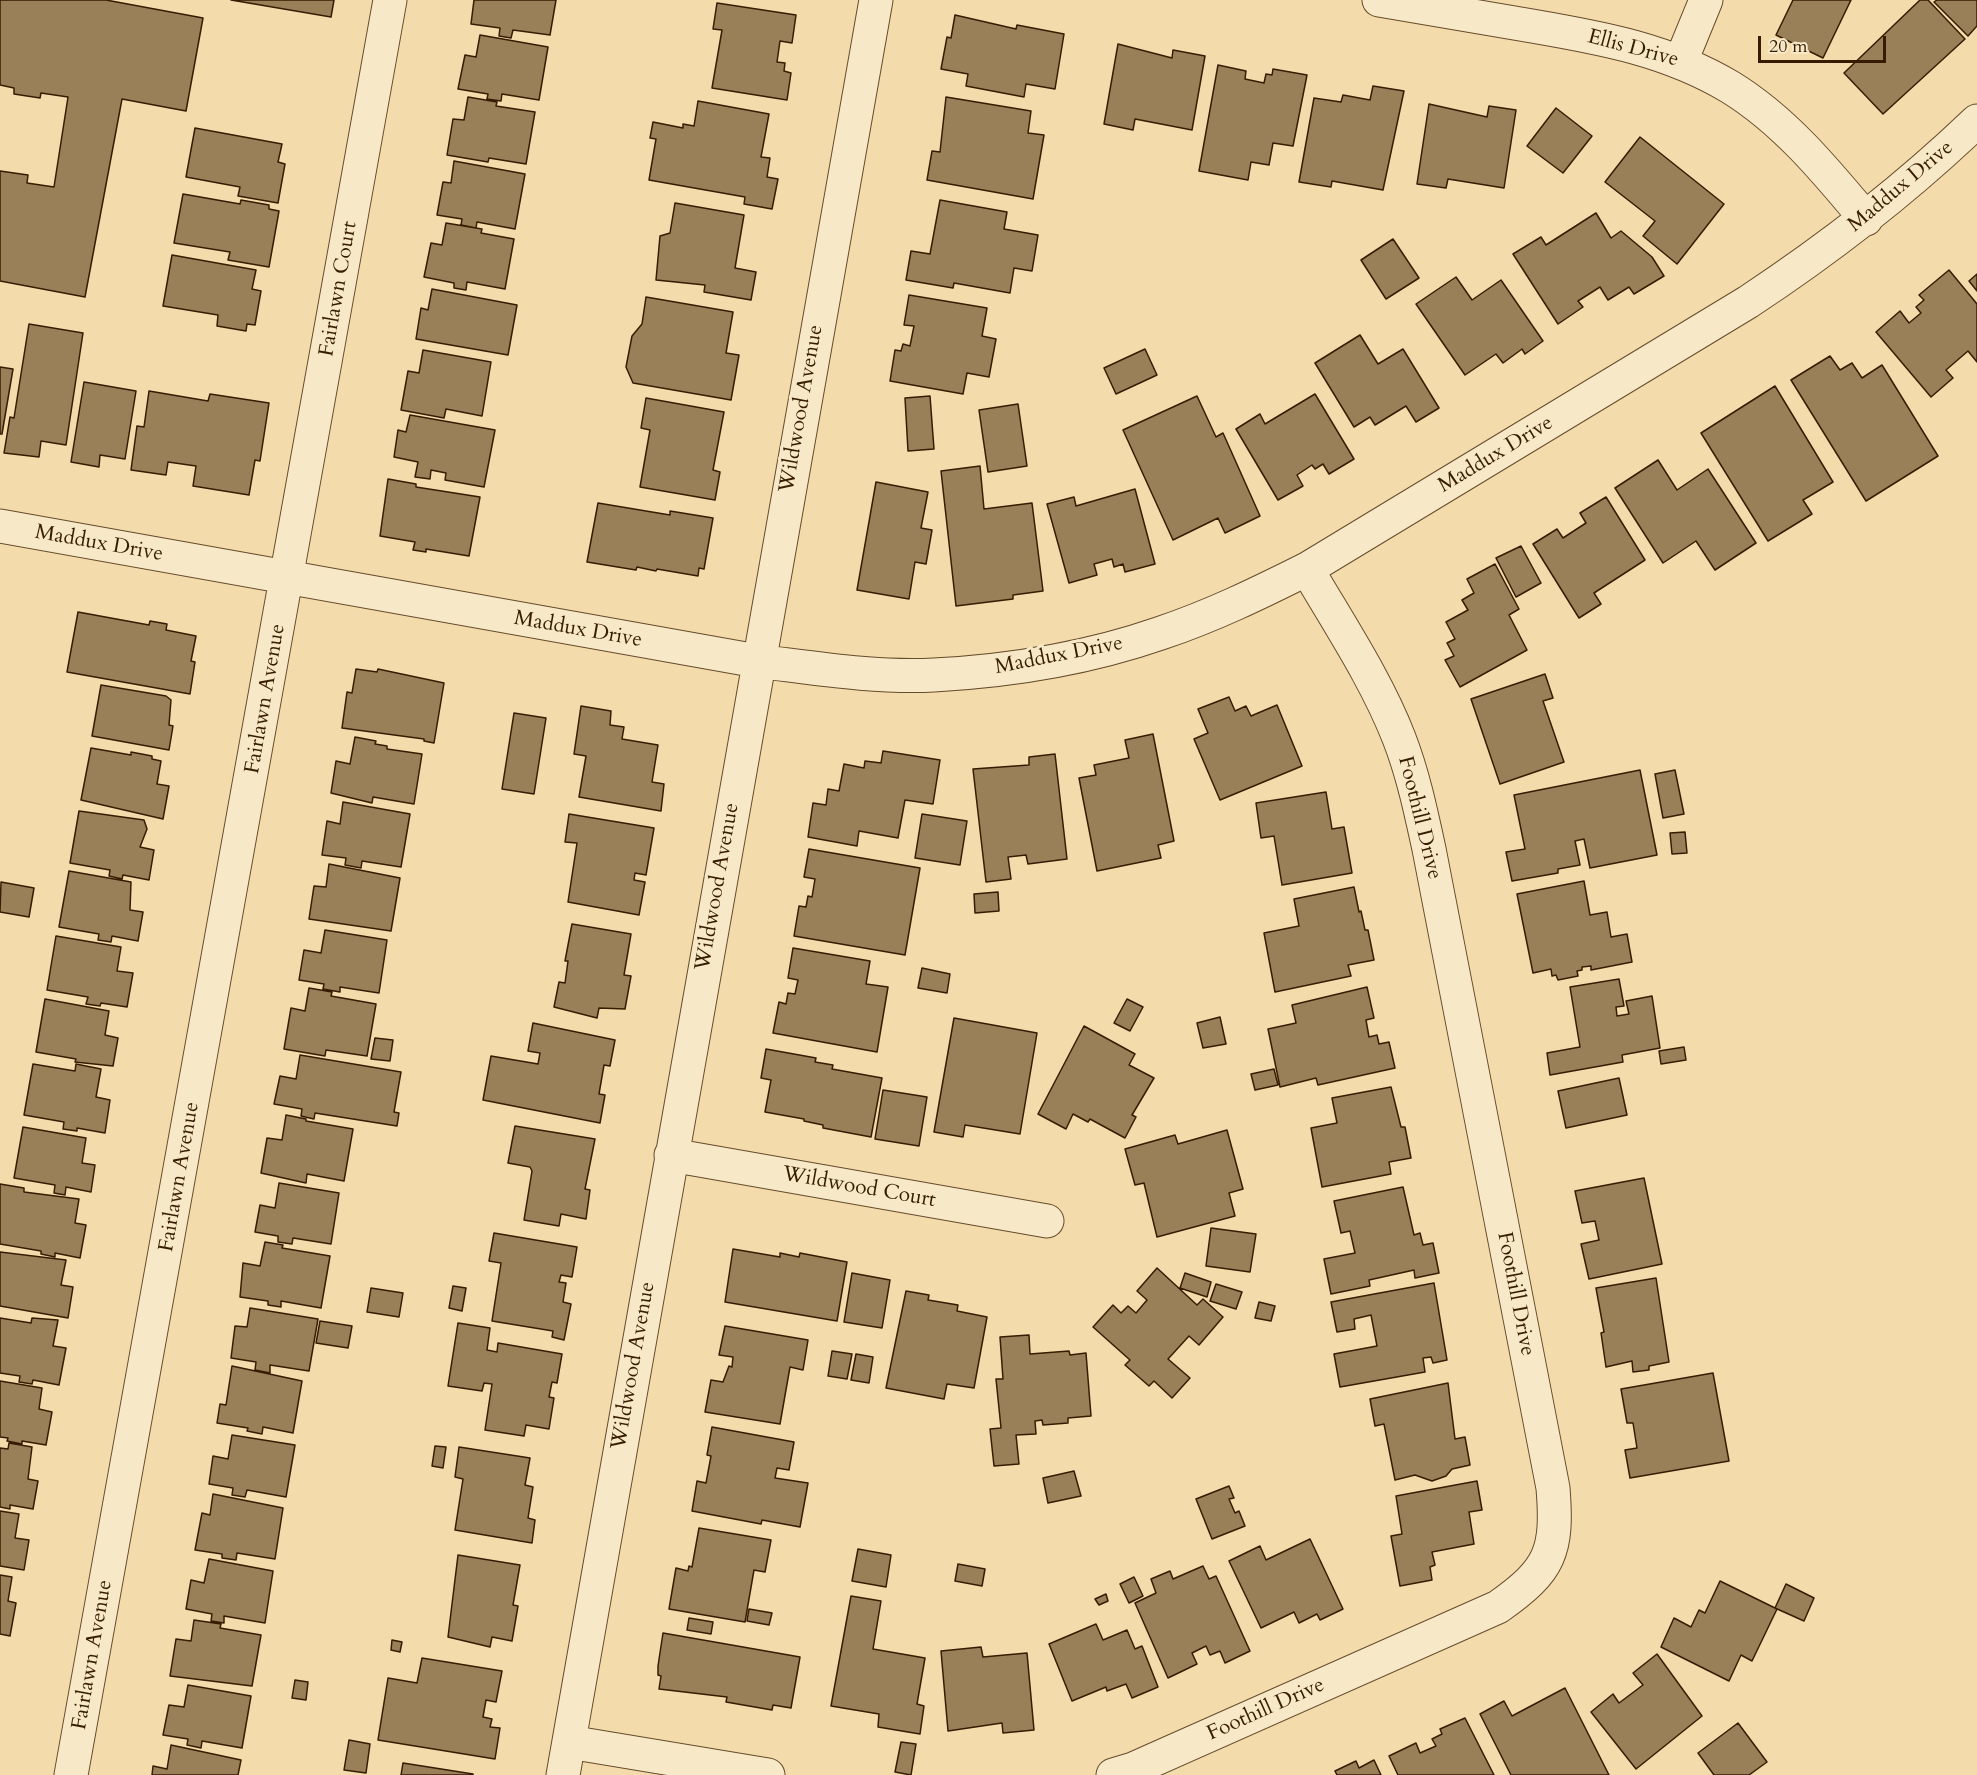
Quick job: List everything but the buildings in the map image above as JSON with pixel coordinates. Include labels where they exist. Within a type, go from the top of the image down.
[{"type":"street","name":"Fairlawn Court","points":[[288,579],[390,0]]},
{"type":"street","name":"Wildwood Avenue","points":[[563,1775],[757,661],[876,0]]},
{"type":"street","name":"Ellis Drive","points":[[1379,0],[1608,39],[1682,61],[1731,88],[1779,124],[1824,169],[1866,219]]},
{"type":"street","points":[[1682,61],[1706,0]]},
{"type":"street","name":"Maddux Drive","points":[[0,526],[757,661],[849,672],[932,675],[1011,668],[1089,653],[1161,634],[1230,607],[1307,569],[1748,302],[1866,219],[1924,172],[1977,121]]},
{"type":"street","name":"Foothill Drive","points":[[1113,1775],[1498,1607],[1526,1588],[1548,1560],[1556,1524],[1548,1464],[1415,789],[1399,738],[1375,687],[1307,569]]},
{"type":"street","name":"Fairlawn Avenue","points":[[71,1775],[288,579]]},
{"type":"street","name":"Wildwood Court","points":[[671,1155],[1047,1221]]},
{"type":"street","points":[[569,1742],[768,1775]]}]
